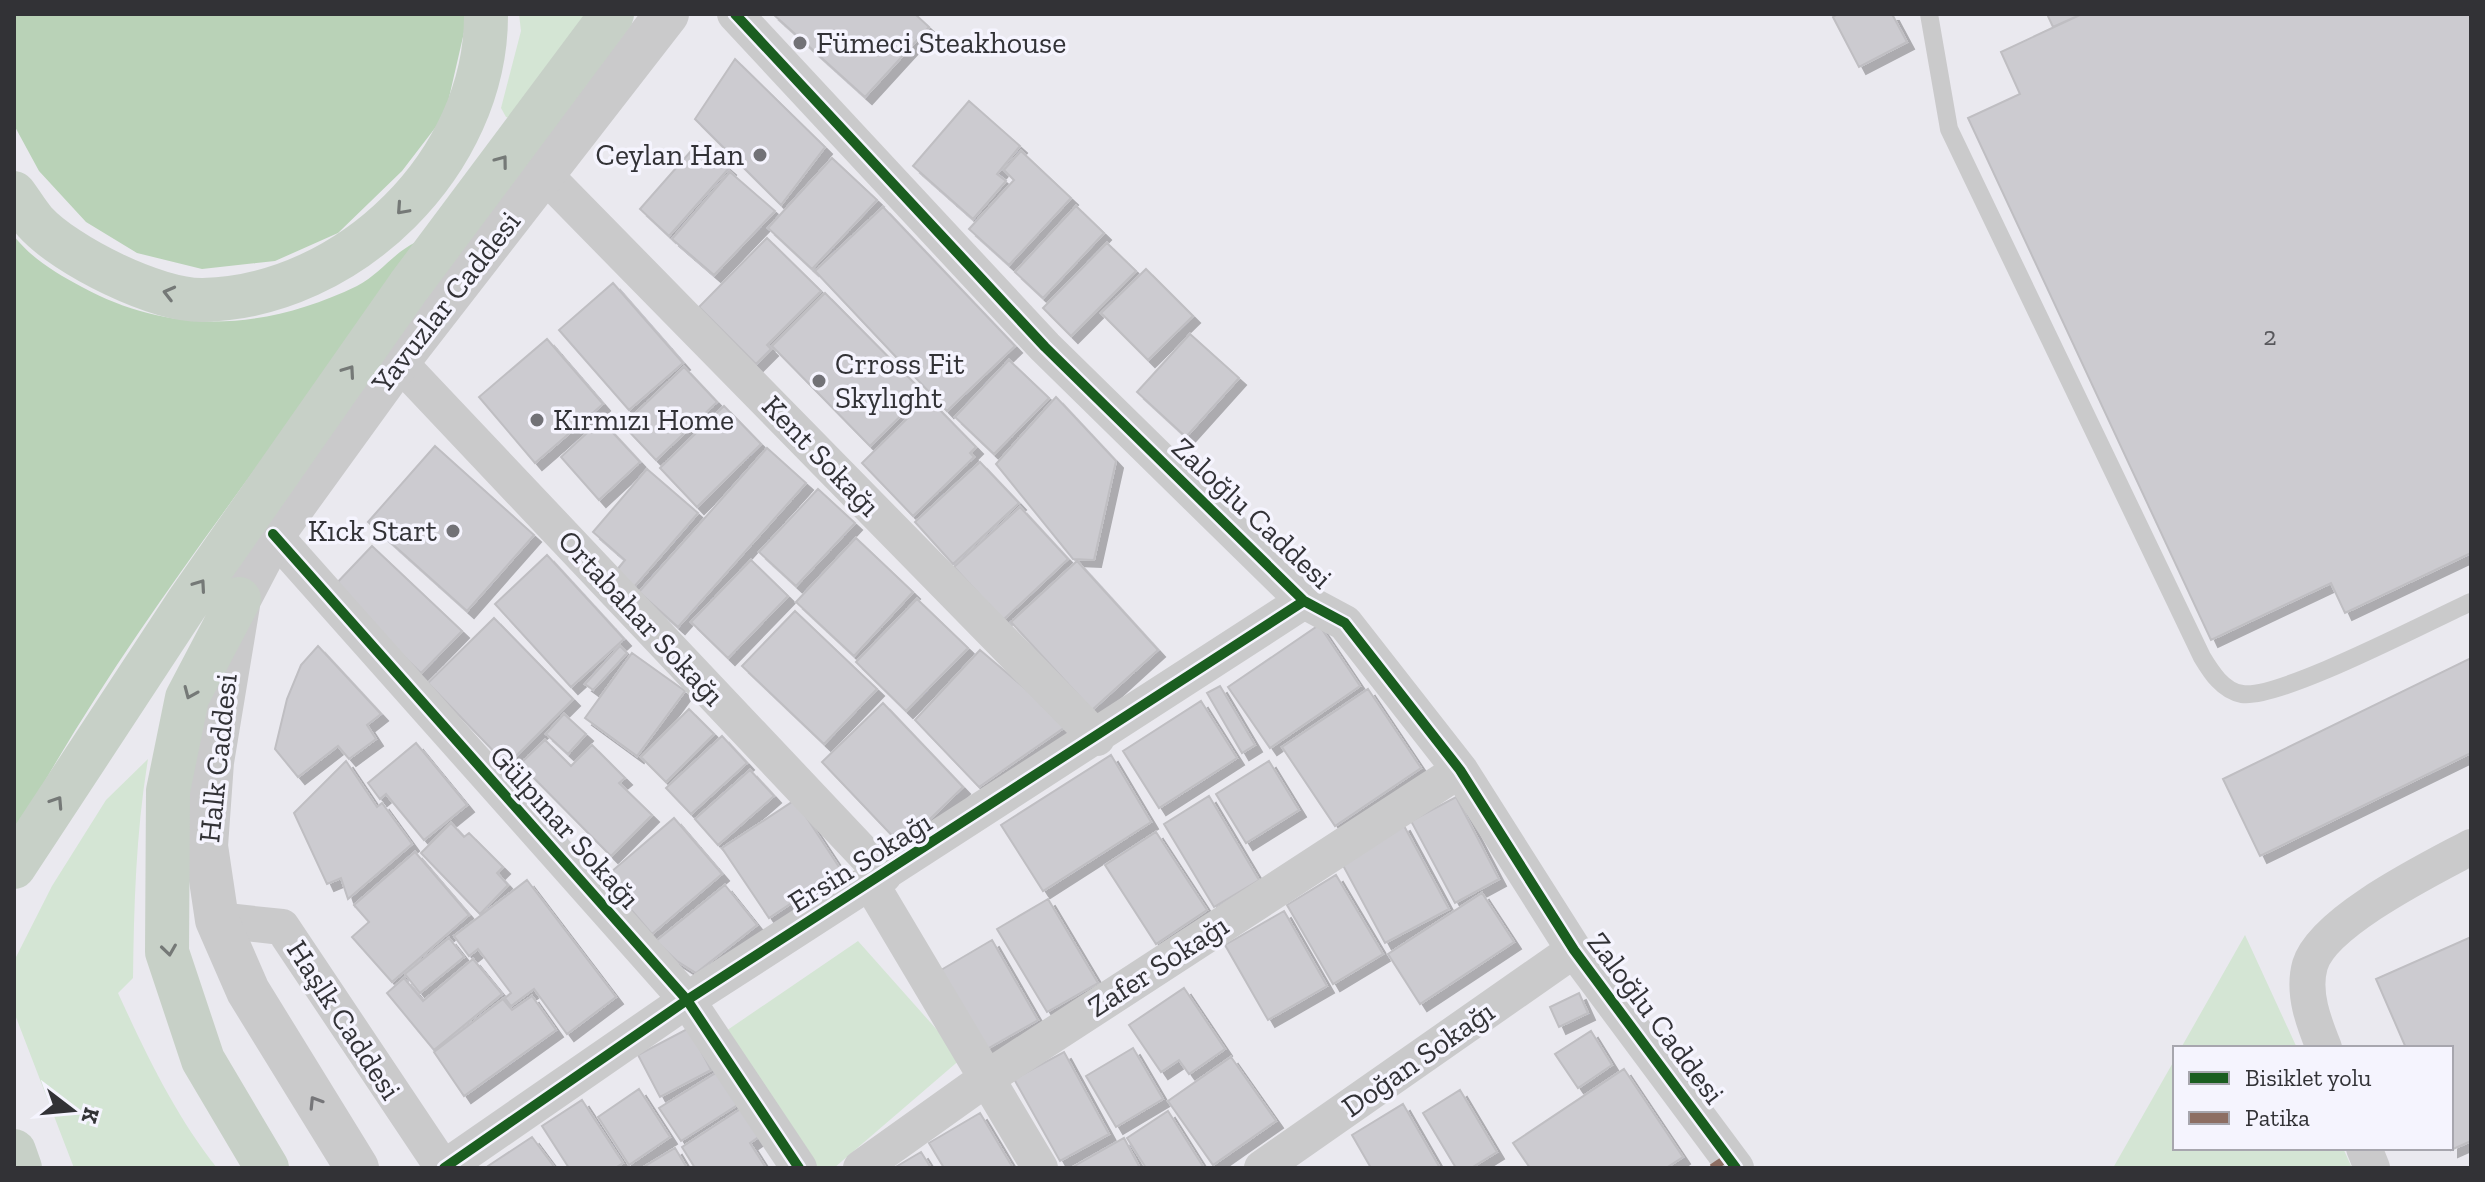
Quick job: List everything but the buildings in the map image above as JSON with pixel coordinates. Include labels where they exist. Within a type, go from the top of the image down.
[{"type":"highway","points":[[14,193],[36,223],[87,261],[142,286],[200,301],[262,294],[299,281],[345,254],[397,216],[437,166],[472,98],[486,45],[486,14]]},
{"type":"highway","points":[[14,867],[188,602],[409,286],[612,14]]},
{"type":"highway","points":[[239,599],[187,698],[183,714],[168,791],[167,952],[203,1060],[267,1168]]},
{"type":"highway","points":[[14,1151],[20,1168]]},
{"type":"main road","name":"Yavuzlar Caddesi","points":[[239,599],[273,534],[398,361],[667,14]]},
{"type":"main road","name":"Halk Caddesi","points":[[239,599],[210,790],[206,846],[217,920],[248,991],[357,1168]]},
{"type":"street","name":"Zaloğlu Caddesi","points":[[735,14],[1045,347],[1304,601],[1345,623],[1460,770],[1574,950],[1726,1164]]},
{"type":"street","name":"Kent Sokağı","points":[[544,174],[1097,738]]},
{"type":"street","name":"Ortabahar Sokağı","points":[[398,361],[878,880],[1040,1168]]},
{"type":"street","name":"Gülpınar Sokağı","points":[[273,534],[687,1000],[799,1168]]},
{"type":"street","name":"Ersin Sokağı","points":[[443,1168],[687,1000],[878,880],[1304,601]]},
{"type":"street","name":"Zafer Sokağı","points":[[861,1168],[987,1078],[1460,770]]},
{"type":"street","points":[[2323,1046],[2309,1011],[2310,964],[2333,934],[2391,890],[2471,847]]},
{"type":"street","name":"Haşlk Caddesi","points":[[217,920],[282,927],[443,1168]]},
{"type":"street","name":"Doğan Sokağı","points":[[1262,1168],[1574,950]]},
{"type":"lane","points":[[1932,16],[1949,129],[2202,657],[2217,681],[2242,694],[2293,685],[2471,602]]},
{"type":"green space","points":[[14,14],[468,15],[445,115],[402,171],[338,233],[275,261],[202,269],[137,253],[86,222],[39,171],[14,125]]},
{"type":"green space","points":[[519,14],[597,14],[514,119],[506,117],[501,108],[521,31]]},
{"type":"green space","points":[[14,236],[54,271],[116,303],[150,314],[185,320],[219,321],[254,319],[323,301],[365,281],[416,242],[156,608],[58,759],[14,837]]},
{"type":"green space","points":[[148,759],[136,868],[133,978],[118,993],[175,1105],[217,1168],[74,1168],[14,1012],[14,961],[52,886],[106,800]]},
{"type":"green space","points":[[2245,935],[2296,1046],[2182,1046]]},
{"type":"green space","points":[[858,941],[962,1058],[834,1168],[816,1168],[723,1033]]},
{"type":"green space","points":[[2173,1063],[2173,1150],[2344,1150],[2352,1168],[2113,1168]]},
{"type":"marked path","points":[[1712,1168],[1730,1156]]},
{"type":"cycle path","points":[[735,14],[1045,347],[1304,601],[1345,623],[1460,770],[1574,950],[1736,1168]]},
{"type":"cycle path","points":[[273,534],[687,1000],[799,1168]]},
{"type":"cycle path","points":[[444,1168],[687,1000],[1304,601]]},
{"type":"place","name":"Fümeci Steakhouse","points":[[800,43]]},
{"type":"place","name":"Ceylan Han","points":[[760,155]]},
{"type":"place","name":"Crross Fit Skylıght","points":[[819,381]]},
{"type":"place","name":"Kırmızı Home","points":[[537,420]]},
{"type":"place","name":"Kıck Start","points":[[453,531]]}]
